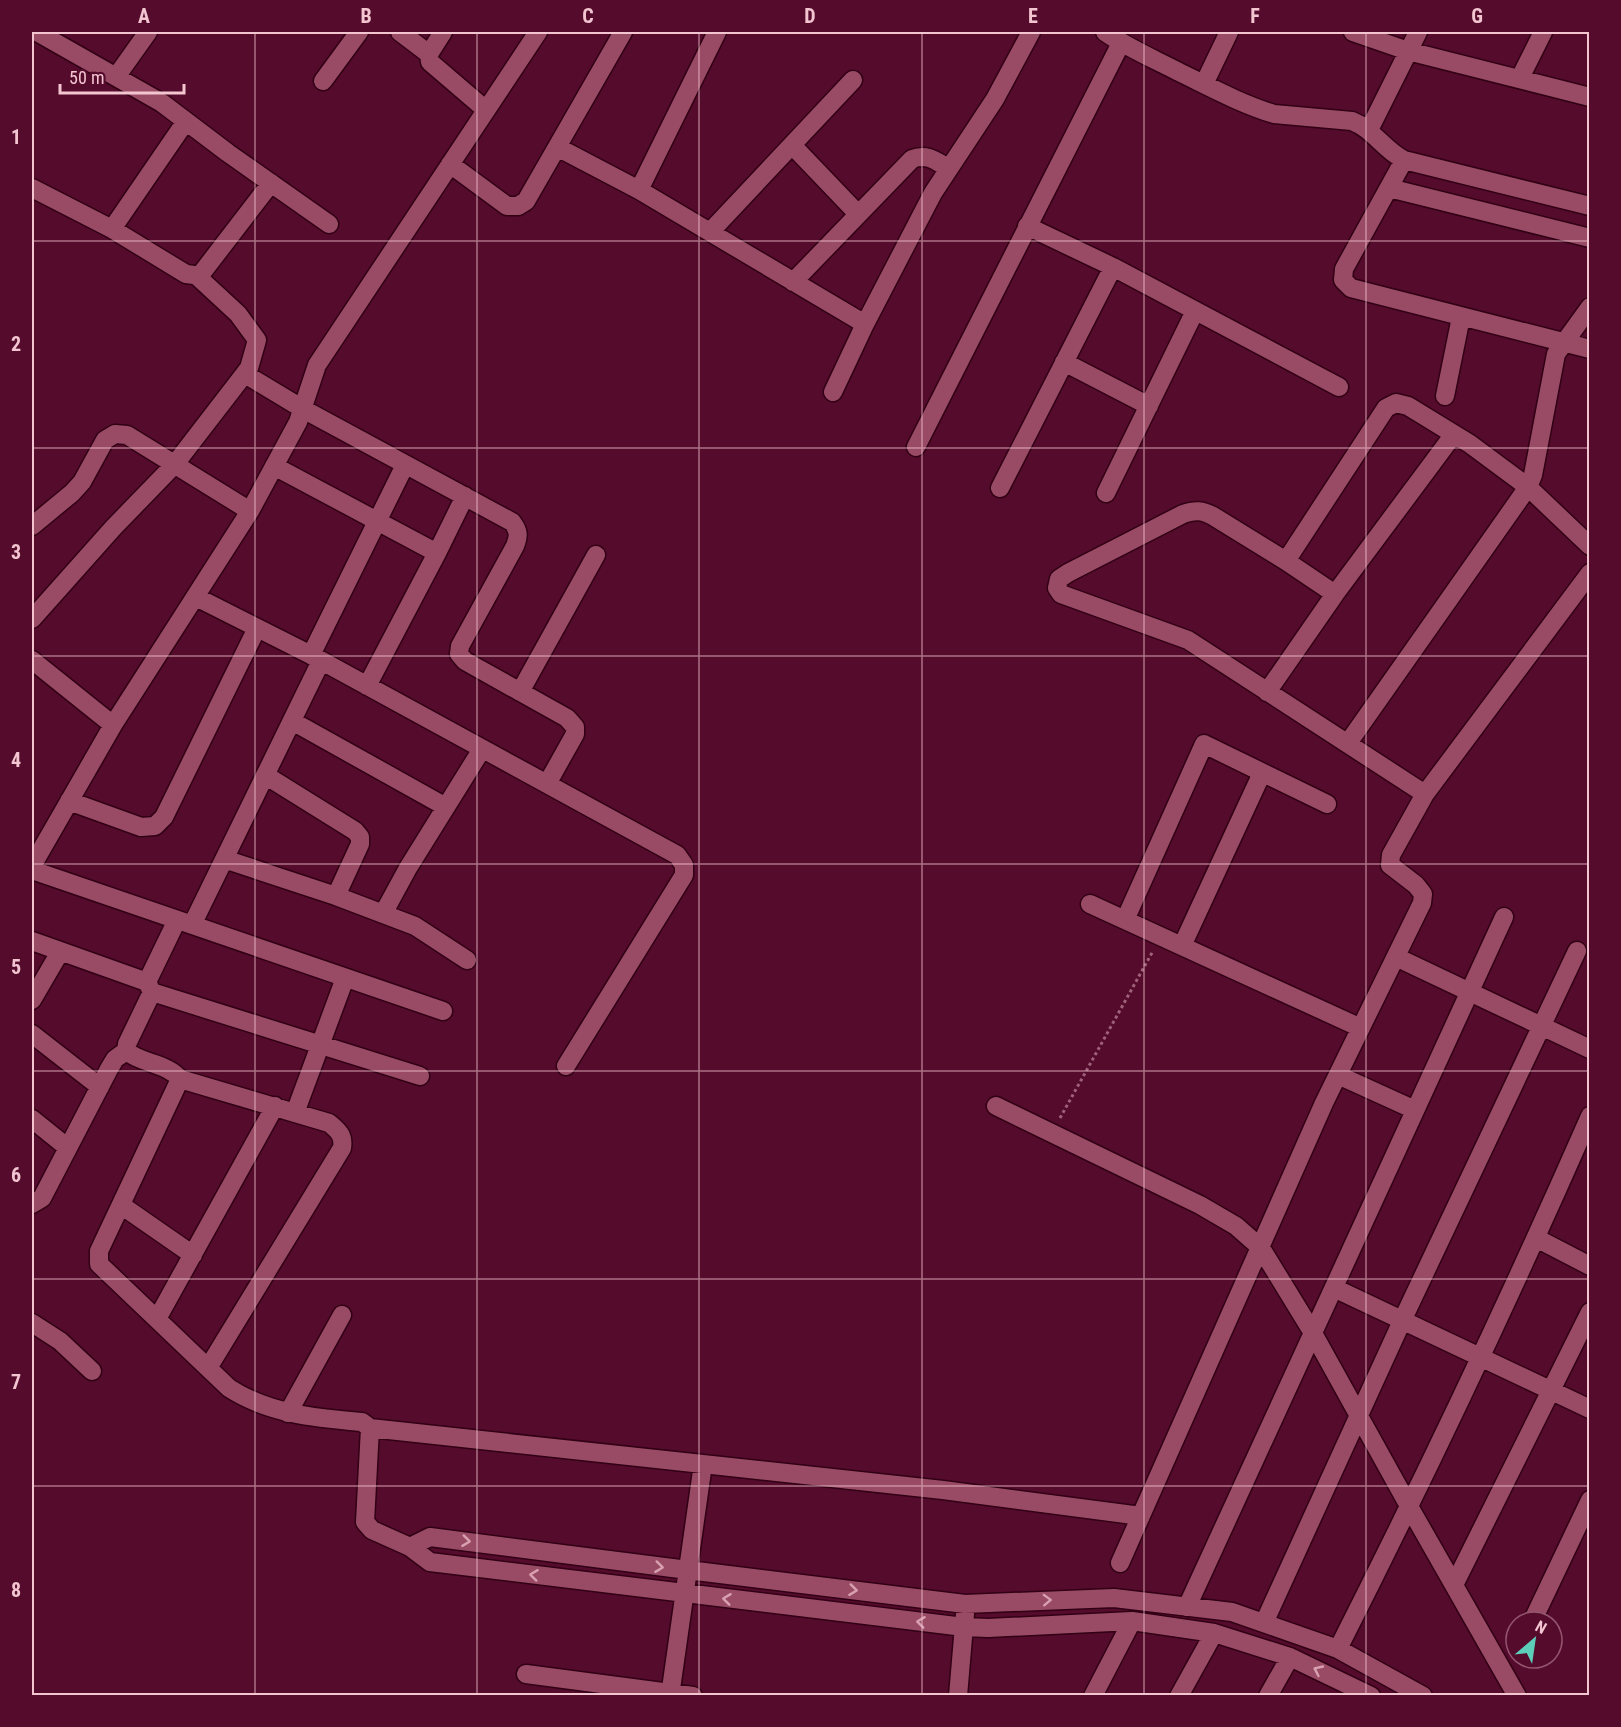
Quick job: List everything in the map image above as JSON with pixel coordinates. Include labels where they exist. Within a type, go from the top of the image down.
[{"type":"street","points":[[32,41],[37,32],[162,103],[329,224]]},
{"type":"street","points":[[116,76],[148,32]]},
{"type":"street","points":[[323,81],[359,32]]},
{"type":"street","points":[[400,32],[429,54]]},
{"type":"street","points":[[443,32],[429,54],[430,62],[486,110]]},
{"type":"street","points":[[443,1011],[184,923],[32,868],[113,725],[250,511],[303,409],[318,365],[538,32]]},
{"type":"street","points":[[450,164],[507,206],[518,206],[526,201],[623,32]]},
{"type":"street","points":[[639,190],[717,32]]},
{"type":"street","points":[[833,392],[865,324],[933,193],[995,99],[1031,32]]},
{"type":"street","points":[[1105,32],[1121,43],[1204,84],[1274,114],[1352,121],[1361,124],[1392,154],[1404,160],[1590,206]]},
{"type":"street","points":[[1204,84],[1229,32]]},
{"type":"street","points":[[1353,32],[1408,51],[1590,97]]},
{"type":"street","points":[[1369,130],[1419,32]]},
{"type":"street","points":[[1520,78],[1543,32]]},
{"type":"street","points":[[915,447],[1121,43]]},
{"type":"street","points":[[710,232],[853,80]]},
{"type":"street","points":[[112,229],[186,121]]},
{"type":"street","points":[[792,145],[858,214]]},
{"type":"street","points":[[557,147],[639,190],[865,324]]},
{"type":"street","points":[[793,282],[912,159],[928,156],[948,168]]},
{"type":"street","points":[[1404,160],[1344,269],[1343,280],[1351,288],[1366,293],[1590,349]]},
{"type":"street","points":[[32,188],[112,229],[186,274],[194,275],[201,274],[271,183]]},
{"type":"street","points":[[1389,188],[1590,238]]},
{"type":"street","points":[[1027,226],[1113,267],[1339,387]]},
{"type":"street","points":[[1000,488],[1113,267]]},
{"type":"street","points":[[32,619],[113,528],[175,464],[249,368],[257,340],[238,314],[194,275]]},
{"type":"street","points":[[1348,743],[1528,488],[1533,475],[1556,354],[1590,307]]},
{"type":"street","points":[[1106,493],[1195,311]]},
{"type":"street","points":[[1445,396],[1461,316]]},
{"type":"street","points":[[1064,362],[1149,406]]},
{"type":"street","points":[[245,374],[303,409],[512,522],[518,529],[518,537],[459,646],[459,654],[465,661],[567,718],[574,727],[575,735],[547,784]]},
{"type":"street","points":[[1286,561],[1386,408],[1396,403],[1408,406],[1454,434],[1528,488],[1590,546]]},
{"type":"street","points":[[32,526],[82,482],[105,440],[115,434],[127,435],[250,511]]},
{"type":"street","points":[[1267,692],[1335,594],[1454,434]]},
{"type":"street","points":[[32,1204],[42,1198],[115,1059],[126,1051],[150,987],[184,923],[224,859],[292,721],[316,658],[405,465]]},
{"type":"street","points":[[274,466],[437,553]]},
{"type":"street","points":[[367,686],[465,496]]},
{"type":"street","points":[[1335,594],[1213,516],[1204,511],[1195,510],[1068,573],[1059,579],[1057,588],[1061,594],[1188,640],[1425,794]]},
{"type":"street","points":[[520,692],[596,555]]},
{"type":"street","points":[[1120,1563],[1338,1075],[1422,903],[1423,894],[1416,885],[1390,865],[1391,855],[1425,794],[1590,573]]},
{"type":"street","points":[[196,597],[316,658],[677,855],[684,865],[684,875],[566,1066]]},
{"type":"street","points":[[69,801],[141,827],[155,826],[164,817],[257,628]]},
{"type":"street","points":[[32,660],[113,725]]},
{"type":"street","points":[[292,721],[446,807]]},
{"type":"street","points":[[1125,920],[1204,744],[1327,804]]},
{"type":"street","points":[[383,914],[482,749]]},
{"type":"street","points":[[1182,946],[1262,773]]},
{"type":"street","points":[[265,776],[355,831],[360,837],[360,844],[336,896]]},
{"type":"street","points":[[224,859],[336,896],[415,926],[467,960]]},
{"type":"street","points":[[1090,904],[1361,1028]]},
{"type":"street","points":[[1187,1606],[1504,916]]},
{"type":"street","points":[[32,941],[150,987],[420,1076]]},
{"type":"street","points":[[1264,1623],[1358,1415],[1577,951]]},
{"type":"street","points":[[32,1000],[60,952]]},
{"type":"street","points":[[1396,957],[1590,1049]]},
{"type":"street","points":[[295,1113],[345,978]]},
{"type":"street","points":[[32,1034],[100,1087]]},
{"type":"street","points":[[126,1051],[132,1056],[174,1072],[180,1079],[329,1123],[344,1139],[342,1148],[208,1368]]},
{"type":"street","points":[[1338,1075],[1415,1110]]},
{"type":"street","points":[[180,1079],[99,1251],[99,1264],[229,1388],[240,1395],[288,1413],[362,1422],[370,1428],[943,1490],[1141,1516]]},
{"type":"street","points":[[158,1320],[275,1106]]},
{"type":"street","points":[[996,1106],[1200,1205],[1236,1226],[1261,1248],[1313,1333],[1517,1695]]},
{"type":"street","points":[[1338,1649],[1410,1508],[1536,1238],[1590,1116]]},
{"type":"street","points":[[32,1119],[68,1148]]},
{"type":"street","points":[[121,1205],[193,1255]]},
{"type":"street","points":[[1536,1238],[1590,1266]]},
{"type":"street","points":[[1334,1288],[1590,1409]]},
{"type":"street","points":[[1454,1585],[1590,1311]]},
{"type":"street","points":[[288,1413],[342,1315]]},
{"type":"street","points":[[32,1323],[60,1341],[92,1371]]},
{"type":"street","points":[[370,1428],[365,1521],[372,1530],[410,1546],[430,1562],[964,1627],[988,1628],[1132,1621],[1214,1633],[1290,1657],[1365,1694]]},
{"type":"street","points":[[670,1694],[703,1464]]},
{"type":"street","points":[[1538,1610],[1590,1500]]},
{"type":"street","points":[[410,1546],[430,1537],[965,1604],[1114,1598],[1232,1612],[1338,1649],[1423,1695]]},
{"type":"street","points":[[958,1695],[965,1604]]},
{"type":"street","points":[[1093,1695],[1132,1621]]},
{"type":"street","points":[[1179,1695],[1214,1633]]},
{"type":"street","points":[[1268,1695],[1290,1657]]},
{"type":"street","points":[[1507,1676],[1510,1670]]},
{"type":"street","points":[[526,1674],[670,1694],[693,1695]]},
{"type":"path","points":[[1051,1133],[1161,936]]}]
